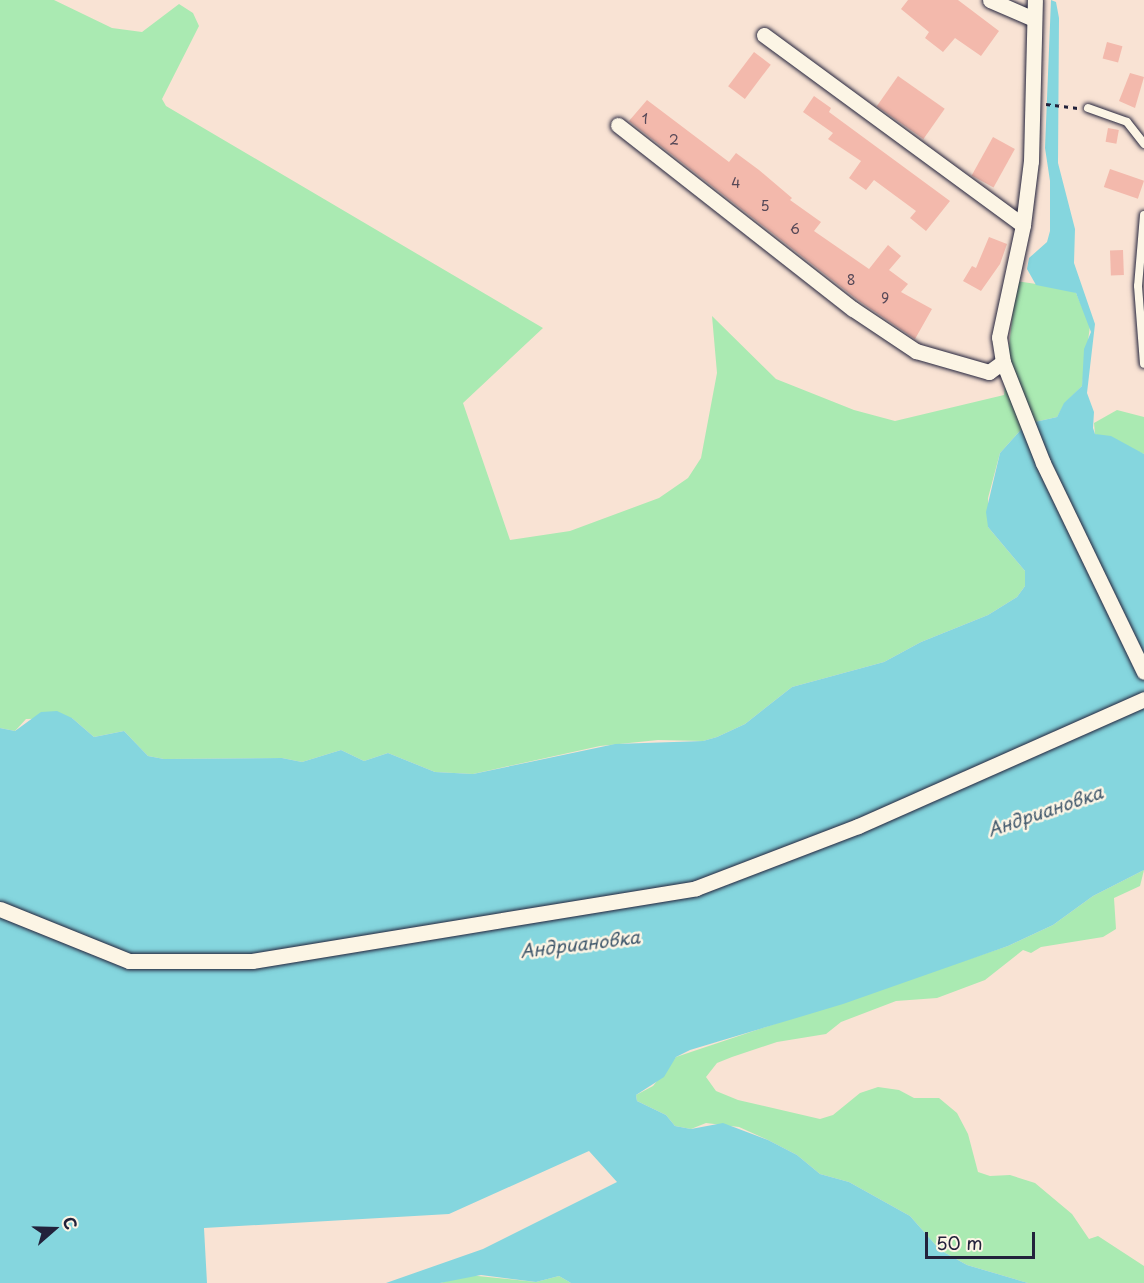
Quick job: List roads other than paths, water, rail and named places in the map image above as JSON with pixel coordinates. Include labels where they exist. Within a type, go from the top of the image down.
[{"type":"street","points":[[990,0],[1034,19]]},
{"type":"street","points":[[1035,0],[1031,161],[1023,225],[999,337],[1003,363],[1043,464],[1144,672]]},
{"type":"street","points":[[764,35],[1023,225]]},
{"type":"street","points":[[618,125],[853,309],[916,351],[988,372],[1003,363]]},
{"type":"street","points":[[0,909],[129,961],[252,961],[696,888],[858,826],[1144,699]]},
{"type":"lane","points":[[1089,108],[1127,122],[1144,144]]},
{"type":"lane","points":[[1144,215],[1138,286],[1144,364]]},
{"type":"water","name":"Андриановка","points":[[1051,0],[1056,2],[1059,18],[1058,163],[1075,229],[1074,263],[1095,324],[1087,393],[1094,412],[1093,428],[1095,434],[1111,436],[1144,454],[1144,870],[1093,896],[1053,925],[1008,946],[843,1004],[690,1050],[676,1057],[664,1077],[636,1095],[637,1101],[666,1115],[675,1126],[691,1129],[723,1123],[768,1140],[797,1155],[820,1174],[849,1182],[910,1216],[940,1250],[967,1265],[1028,1283],[571,1283],[559,1276],[536,1282],[481,1275],[440,1283],[386,1283],[483,1249],[617,1182],[589,1151],[449,1214],[204,1228],[207,1283],[0,1283],[0,728],[15,731],[41,712],[57,711],[72,718],[94,737],[124,731],[148,756],[164,759],[282,758],[302,762],[341,750],[364,761],[388,753],[435,772],[473,774],[615,744],[703,741],[717,737],[745,724],[792,687],[884,662],[921,642],[988,615],[1017,597],[1025,586],[1025,571],[988,527],[986,512],[1000,453],[1026,424],[1057,417],[1064,403],[1082,386],[1084,349],[1091,332],[1076,293],[1036,285],[1027,269],[1029,258],[1047,242],[1050,231],[1050,181],[1045,148]]}]
